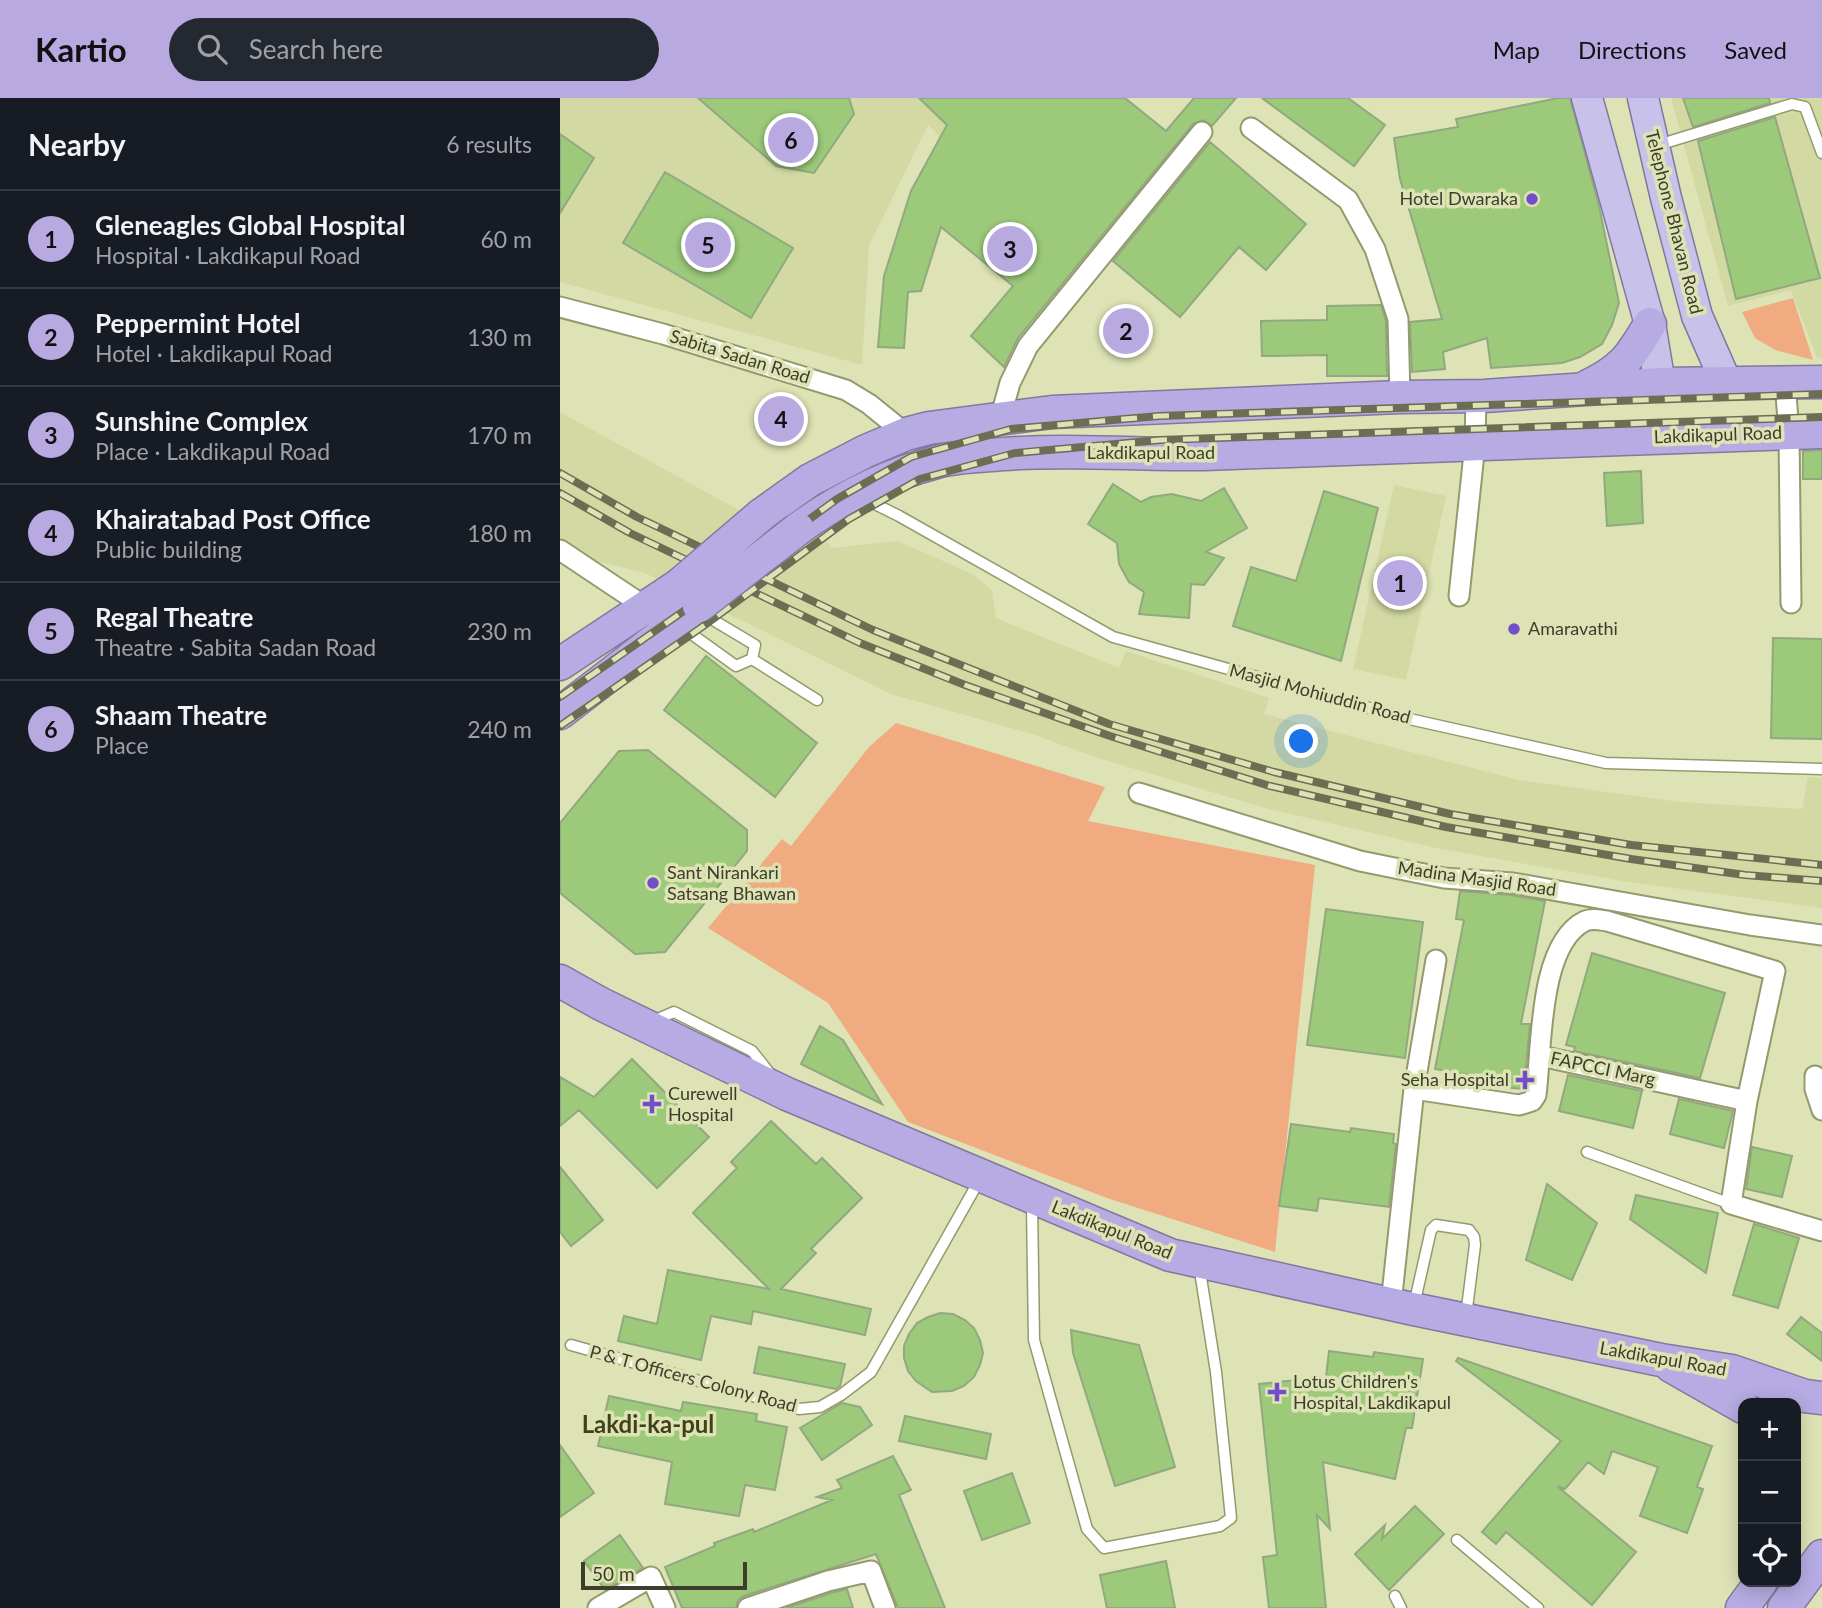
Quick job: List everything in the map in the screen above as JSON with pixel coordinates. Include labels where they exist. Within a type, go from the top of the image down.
[{"type":"highway","points":[[1582,389],[1617,371],[1630,357],[1650,324]]},
{"type":"highway","name":"Lakdikapul Road","points":[[560,713],[688,606],[817,515],[848,480],[866,451],[929,428],[1052,412],[1476,396],[1660,384],[1822,382]]},
{"type":"highway","name":"Lakdikapul Road","points":[[560,664],[647,608],[688,606],[761,515],[810,480],[848,480],[943,461],[1039,452],[1200,454],[1822,432]]},
{"type":"highway","name":"Lakdikapul Road","points":[[560,981],[787,1094],[1170,1255],[1402,1307],[1661,1360],[1732,1371],[1805,1396],[1822,1398]]},
{"type":"highway","points":[[1661,1360],[1738,1404]]},
{"type":"highway","points":[[1784,1608],[1813,1568],[1822,1541]]},
{"type":"highway","points":[[1742,1608],[1757,1587]]},
{"type":"main road","points":[[1587,98],[1650,324],[1660,384]]},
{"type":"main road","name":"Telephone Bhavan Road","points":[[1643,98],[1697,316],[1726,382]]},
{"type":"main road","points":[[1650,324],[1697,316]]},
{"type":"street","points":[[1251,128],[1348,200],[1362,224],[1375,249],[1398,319],[1400,397]]},
{"type":"street","points":[[1000,419],[1010,383],[1028,346],[1202,132]]},
{"type":"street","name":"Sabita Sadan Road","points":[[560,307],[663,334],[846,390],[869,404],[906,435]]},
{"type":"street","points":[[1785,382],[1789,433],[1791,603]]},
{"type":"street","points":[[1459,596],[1475,444],[1476,396]]},
{"type":"street","points":[[560,550],[647,608]]},
{"type":"street","name":"Madina Masjid Road","points":[[1139,793],[1360,861],[1444,878],[1513,883],[1822,935]]},
{"type":"street","points":[[1541,1056],[1546,991],[1557,950],[1584,921],[1607,920],[1775,971],[1746,1101],[1731,1204],[1822,1231]]},
{"type":"street","points":[[1402,1307],[1414,1089],[1429,964]]},
{"type":"street","name":"FAPCCI Marg","points":[[1414,1089],[1525,1104],[1532,1101],[1536,1095],[1541,1056],[1746,1101]]},
{"type":"street","points":[[1815,1076],[1815,1089],[1822,1110]]},
{"type":"street","points":[[748,1608],[783,1602],[871,1571],[885,1608]]},
{"type":"street","points":[[598,1608],[650,1577],[665,1608]]},
{"type":"lane","points":[[1654,146],[1792,104],[1805,107],[1822,153]]},
{"type":"lane","name":"Masjid Mohiuddin Road","points":[[848,480],[899,516],[1113,637],[1405,718],[1606,763],[1822,769]]},
{"type":"lane","points":[[688,606],[736,666],[752,659]]},
{"type":"lane","points":[[688,606],[755,645],[752,659]]},
{"type":"lane","points":[[752,659],[817,700]]},
{"type":"lane","points":[[1587,1152],[1731,1204]]},
{"type":"lane","name":"P & T Officers Colony Road","points":[[571,1345],[799,1409],[820,1407],[841,1395],[871,1371],[982,1175]]},
{"type":"lane","points":[[1032,1196],[1034,1340],[1087,1529],[1104,1548],[1220,1526],[1231,1518],[1216,1372],[1198,1262]]},
{"type":"lane","points":[[1402,1307],[1431,1230],[1436,1225],[1469,1230],[1475,1245],[1465,1320]]},
{"type":"lane","points":[[1457,1540],[1538,1608]]},
{"type":"lane","points":[[1395,1596],[1401,1608]]},
{"type":"shaded area","points":[[560,98],[1075,98],[996,189],[928,125],[869,246],[862,365],[560,282]]},
{"type":"shaded area","points":[[1671,98],[1822,98],[1822,358],[1817,358],[1791,290],[1728,306]]},
{"type":"shaded area","points":[[1793,298],[1813,360],[1775,350],[1755,338],[1742,312]]},
{"type":"shaded area","points":[[560,412],[739,510],[820,533],[832,548],[898,541],[972,574],[992,590],[996,618],[1119,668],[1126,651],[1269,698],[1264,714],[1519,780],[1680,802],[1802,809],[1808,777],[1822,778],[1822,908],[1628,882],[1441,849],[1265,808],[1098,758],[1032,734],[891,694],[645,573],[560,552]]},
{"type":"shaded area","points":[[1394,485],[1446,496],[1406,680],[1353,669]]},
{"type":"shaded area","points":[[896,723],[1105,787],[1088,821],[1315,865],[1275,1252],[1107,1198],[908,1122],[828,1003],[708,928],[782,839],[791,846],[869,747]]},
{"type":"building","points":[[698,98],[849,98],[854,114],[814,173],[776,166]]},
{"type":"building","points":[[919,98],[1125,98],[1166,131],[1194,98],[1236,98],[1212,126],[1203,120],[1193,124],[1018,338],[1004,367],[971,336],[1013,286],[941,227],[921,291],[908,292],[904,348],[878,347],[884,276],[911,191],[947,125]]},
{"type":"building","points":[[1262,98],[1348,98],[1385,125],[1354,166]]},
{"type":"building","name":"Hotel Dwaraka","points":[[1558,98],[1570,98],[1599,206],[1619,303],[1602,344],[1580,357],[1562,363],[1491,368],[1487,338],[1443,352],[1445,369],[1412,372],[1410,322],[1442,319],[1400,179],[1394,138],[1458,127],[1456,119]]},
{"type":"building","points":[[1683,98],[1769,98],[1770,103],[1693,127]]},
{"type":"building","points":[[1775,117],[1820,278],[1736,299],[1698,141]]},
{"type":"building","points":[[560,134],[594,158],[560,213]]},
{"type":"building","points":[[1210,142],[1306,224],[1266,270],[1239,247],[1180,317],[1113,261]]},
{"type":"building","points":[[665,172],[793,248],[751,318],[623,243]]},
{"type":"building","points":[[1381,305],[1386,321],[1387,376],[1327,376],[1327,355],[1262,356],[1261,321],[1327,320],[1327,306]]},
{"type":"building","points":[[1822,450],[1822,479],[1803,479],[1803,451]]},
{"type":"building","points":[[1641,471],[1643,523],[1607,526],[1604,473]]},
{"type":"building","points":[[1113,484],[1141,502],[1151,497],[1172,494],[1201,501],[1224,488],[1247,528],[1206,552],[1224,558],[1204,585],[1191,584],[1189,618],[1139,614],[1144,592],[1129,582],[1119,564],[1117,543],[1088,524]]},
{"type":"building","points":[[1324,491],[1378,508],[1341,661],[1233,626],[1251,567],[1296,581]]},
{"type":"building","points":[[1773,638],[1822,639],[1822,739],[1771,738]]},
{"type":"building","points":[[706,656],[817,743],[775,797],[664,710]]},
{"type":"building","name":"Sant Nirankari Satsang Bhawan","points":[[648,750],[747,830],[747,851],[665,952],[635,954],[560,893],[560,823],[619,751]]},
{"type":"building","points":[[1460,891],[1545,901],[1521,1024],[1530,1024],[1524,1089],[1487,1086],[1487,1078],[1435,1069],[1464,920],[1456,919]]},
{"type":"building","points":[[1326,909],[1423,922],[1405,1058],[1307,1045]]},
{"type":"building","points":[[1592,953],[1725,993],[1700,1078],[1574,1051],[1575,1047],[1566,1045]]},
{"type":"building","points":[[820,1026],[843,1040],[882,1104],[801,1064]]},
{"type":"building","points":[[632,1059],[709,1137],[657,1188],[579,1110],[560,1126],[560,1077],[594,1097]]},
{"type":"building","points":[[1568,1075],[1642,1091],[1633,1128],[1559,1111]]},
{"type":"building","points":[[1679,1099],[1733,1111],[1724,1148],[1670,1134]]},
{"type":"building","points":[[771,1121],[816,1164],[822,1158],[862,1198],[811,1249],[816,1253],[781,1289],[871,1309],[865,1335],[753,1311],[751,1324],[711,1316],[701,1360],[618,1341],[624,1316],[657,1324],[668,1270],[769,1289],[693,1213],[737,1168],[731,1162]]},
{"type":"building","points":[[1291,1124],[1350,1132],[1351,1128],[1394,1134],[1393,1143],[1396,1144],[1389,1207],[1319,1198],[1317,1211],[1279,1206]]},
{"type":"building","points":[[1752,1147],[1792,1156],[1782,1197],[1746,1189]]},
{"type":"building","points":[[560,1167],[603,1220],[571,1246],[560,1232]]},
{"type":"building","points":[[1547,1184],[1597,1223],[1572,1280],[1526,1260]]},
{"type":"building","points":[[1636,1195],[1718,1213],[1706,1273],[1630,1219]]},
{"type":"building","points":[[1754,1224],[1799,1238],[1778,1308],[1733,1295]]},
{"type":"building","points":[[940,1313],[953,1314],[974,1328],[983,1353],[974,1377],[964,1386],[952,1391],[932,1392],[916,1381],[908,1371],[904,1346],[917,1323]]},
{"type":"building","points":[[1801,1317],[1822,1333],[1822,1361],[1787,1334]]},
{"type":"building","points":[[1071,1330],[1139,1345],[1175,1467],[1115,1486],[1073,1353]]},
{"type":"building","points":[[759,1347],[845,1364],[840,1386],[836,1389],[754,1373]]},
{"type":"building","points":[[1329,1351],[1373,1357],[1374,1352],[1423,1359],[1412,1428],[1406,1428],[1395,1479],[1323,1462],[1330,1529],[1317,1515],[1326,1608],[1269,1608],[1263,1557],[1277,1555],[1259,1384],[1326,1377]]},
{"type":"building","points":[[1458,1358],[1712,1446],[1697,1487],[1703,1489],[1687,1533],[1640,1516],[1658,1467],[1612,1451],[1604,1474],[1588,1462],[1565,1489],[1557,1486],[1636,1552],[1592,1605],[1506,1532],[1496,1544],[1482,1532],[1561,1441],[1456,1361]]},
{"type":"building","points":[[609,1396],[681,1411],[683,1402],[757,1414],[756,1421],[787,1427],[775,1490],[745,1485],[739,1516],[665,1504],[672,1462],[598,1446]]},
{"type":"building","points":[[842,1403],[860,1407],[872,1425],[822,1460],[800,1428]]},
{"type":"building","points":[[905,1416],[991,1434],[986,1459],[899,1441]]},
{"type":"building","points":[[560,1445],[594,1493],[560,1517]]},
{"type":"building","points":[[893,1456],[911,1490],[899,1495],[945,1608],[898,1608],[876,1554],[744,1596],[738,1600],[736,1608],[682,1608],[665,1567],[715,1546],[714,1543],[753,1529],[754,1532],[832,1500],[817,1497],[842,1488],[837,1480]]},
{"type":"building","points":[[1012,1473],[1030,1523],[982,1540],[964,1491]]},
{"type":"building","points":[[1415,1506],[1444,1534],[1389,1590],[1355,1554],[1385,1525],[1382,1539]]},
{"type":"building","points":[[620,1535],[643,1568],[605,1590],[584,1561]]},
{"type":"building","points":[[1166,1561],[1175,1608],[1107,1608],[1100,1575]]},
{"type":"building","points":[[847,1589],[853,1608],[786,1608],[831,1593]]},
{"type":"railway","points":[[560,697],[837,499],[911,457],[1011,429],[1159,416],[1822,394]]},
{"type":"railway","points":[[560,726],[702,627],[849,519],[920,479],[1015,453],[1160,440],[1822,417]]},
{"type":"railway","points":[[560,473],[637,517],[873,630],[1109,724],[1274,772],[1450,814],[1631,845],[1822,865]]},
{"type":"railway","points":[[560,493],[630,533],[860,643],[965,685],[1110,736],[1270,786],[1446,827],[1631,859],[1745,875],[1822,881]]},
{"type":"place","name":"Shaam Theatre","points":[[791,140]]},
{"type":"place","name":"Hotel Dwaraka","points":[[1532,199]]},
{"type":"place","name":"Regal Theatre","points":[[708,245]]},
{"type":"place","name":"Sunshine Complex","points":[[1010,249]]},
{"type":"place","name":"Peppermint Hotel","points":[[1126,331]]},
{"type":"place","name":"Khairatabad Post Office","points":[[781,419]]},
{"type":"place","name":"Gleneagles Global Hospital","points":[[1400,583]]},
{"type":"place","name":"Amaravathi","points":[[1514,629]]},
{"type":"place","name":"Sant Nirankari Satsang Bhawan","points":[[653,883]]},
{"type":"place","name":"Seha Hospital","points":[[1525,1080]]},
{"type":"place","name":"Curewell Hospital","points":[[652,1104]]},
{"type":"place","name":"Lotus Children's Hospital, Lakdikapul","points":[[1277,1392]]},
{"type":"district","name":"Lakdi-ka-pul","points":[[648,1425]]}]
